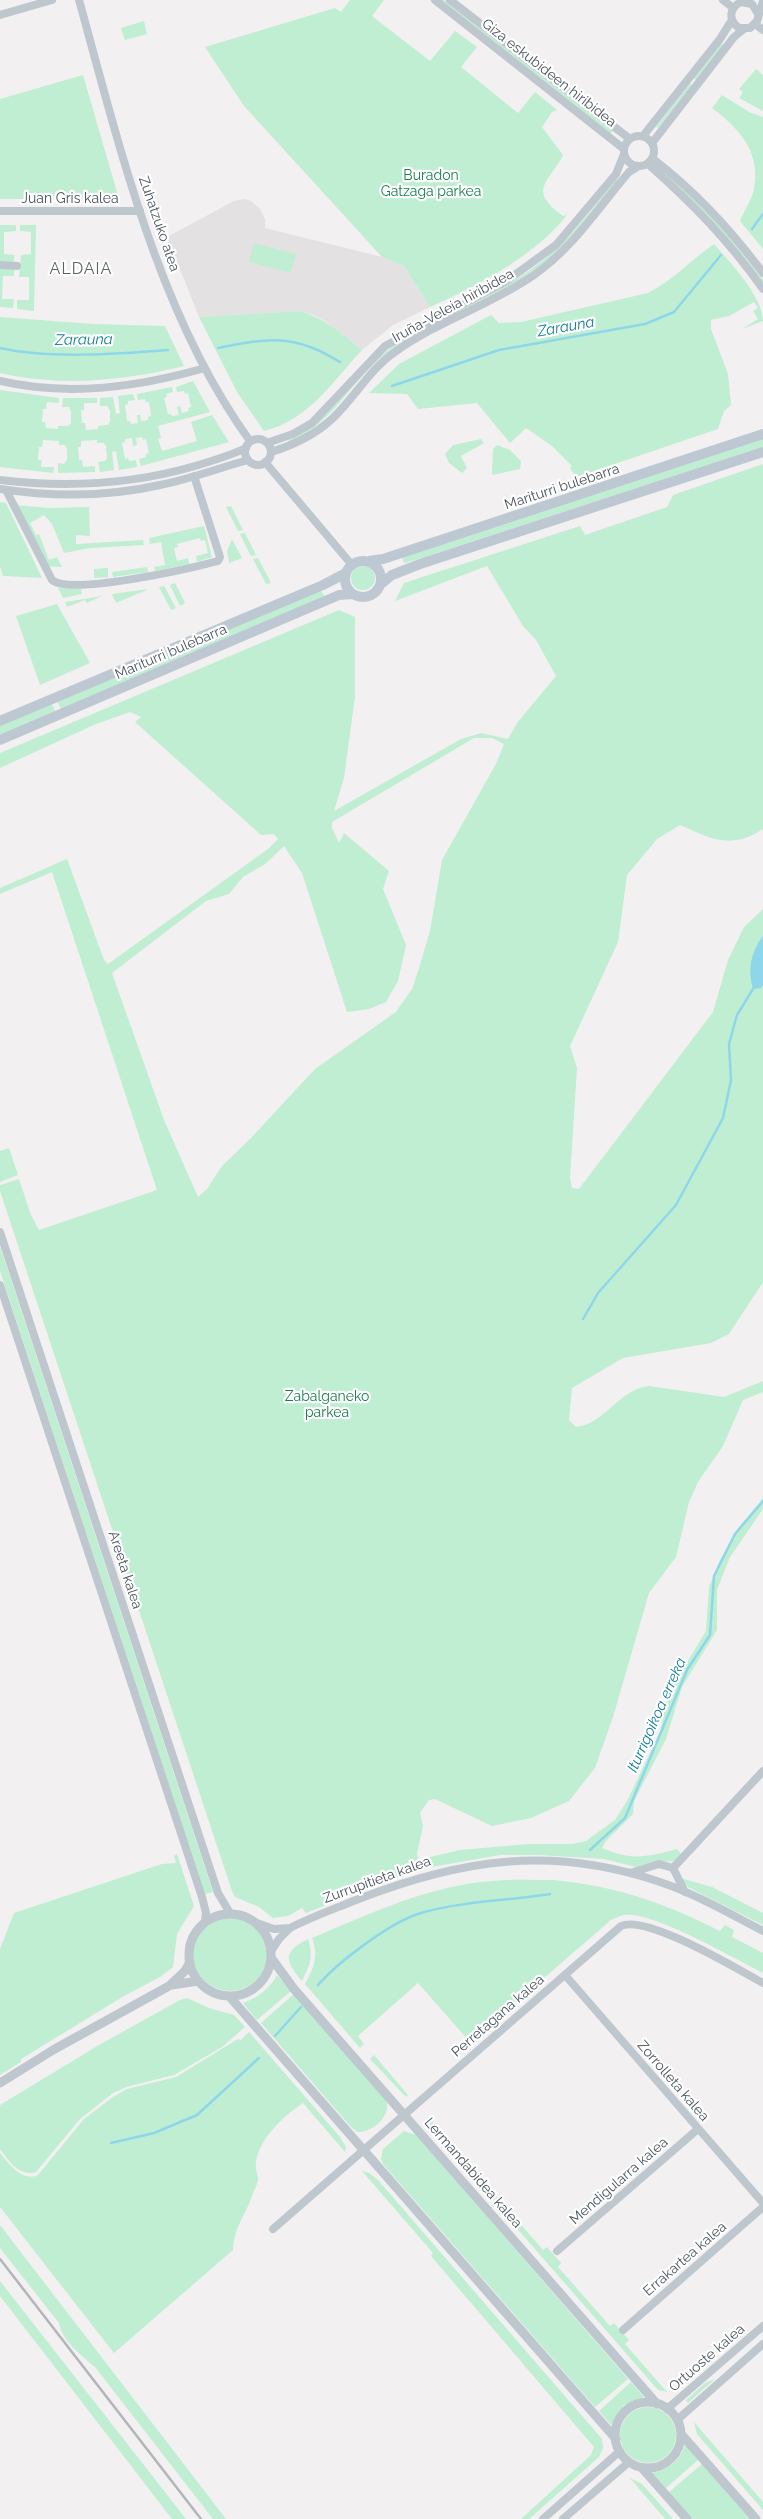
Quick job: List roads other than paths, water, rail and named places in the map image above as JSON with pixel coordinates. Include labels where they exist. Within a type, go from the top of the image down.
[{"type":"main road","name":"Mariturri bulebarra","points":[[369,561],[383,559],[586,494],[763,434]]},
{"type":"main road","points":[[381,584],[379,570],[369,561],[361,561],[349,569],[346,584],[353,594],[366,597],[372,594],[392,575],[420,564],[763,452]]},
{"type":"main road","name":"Mariturri bulebarra","points":[[0,721],[323,585],[349,569]]},
{"type":"main road","name":"Mariturri bulebarra","points":[[0,740],[340,595],[353,594]]},
{"type":"street","points":[[0,15],[52,0]]},
{"type":"street","name":"Zuhatzuko atea","points":[[79,0],[140,211],[173,301],[205,368],[248,445]]},
{"type":"street","name":"Giza eskubideen hiribidea","points":[[435,0],[624,152]]},
{"type":"street","name":"Giza eskubideen hiribidea","points":[[450,0],[630,139]]},
{"type":"street","points":[[723,0],[733,8]]},
{"type":"street","points":[[643,136],[652,143],[655,153],[650,161],[637,167],[631,164],[624,152],[630,139],[643,136],[720,40],[732,20],[733,8],[741,2],[748,1],[756,8],[758,14]]},
{"type":"street","points":[[652,143],[734,37],[744,29],[755,24],[763,1]]},
{"type":"street","points":[[732,20],[739,28],[744,29]]},
{"type":"street","points":[[755,24],[763,30]]},
{"type":"street","name":"Iruña-Veleia hiribidea","points":[[267,443],[293,434],[312,423],[385,346],[485,294],[542,256],[568,233],[596,200],[616,174],[624,152]]},
{"type":"street","points":[[650,161],[708,207],[730,230],[763,274]]},
{"type":"street","points":[[650,161],[724,236],[763,289]]},
{"type":"street","name":"Iruña-Veleia hiribidea","points":[[271,452],[316,433],[334,417],[368,375],[395,352],[510,290],[558,256],[576,239],[629,172],[637,167]]},
{"type":"street","name":"Juan Gris kalea","points":[[0,212],[140,211]]},
{"type":"street","points":[[0,265],[17,266]]},
{"type":"street","points":[[0,381],[36,387],[94,389],[148,382],[205,368]]},
{"type":"street","points":[[0,480],[48,485],[118,483],[185,469],[248,445],[257,439],[267,443],[271,452],[265,462],[256,464],[248,460],[160,485],[104,494],[72,495],[3,490]]},
{"type":"street","points":[[248,445],[248,460]]},
{"type":"street","points":[[265,462],[349,569]]},
{"type":"street","points":[[3,490],[52,580],[60,584],[102,582],[161,575],[218,561],[220,557],[194,476]]},
{"type":"street","name":"Areeta kalea","points":[[0,1232],[218,1893],[230,1913]]},
{"type":"street","points":[[0,1285],[202,1898],[206,1921]]},
{"type":"street","points":[[673,1868],[763,1771]]},
{"type":"street","name":"Zurrupitieta kalea","points":[[257,1923],[274,1929],[290,1928],[420,1876],[479,1864],[558,1861],[630,1873],[684,1892],[763,1931]]},
{"type":"street","points":[[630,1873],[659,1864],[673,1868],[684,1892]]},
{"type":"street","points":[[230,1913],[240,1914],[257,1923],[264,1931],[272,1955],[270,1969],[258,1986],[244,1994],[229,1996],[212,1992],[198,1981],[190,1962],[190,1944],[199,1928],[206,1921],[217,1915],[230,1913]]},
{"type":"street","name":"Perretagana kalea","points":[[273,2229],[565,1975],[614,1930],[630,1923],[668,1934],[763,1983]]},
{"type":"street","name":"Zurrupitieta kalea","points":[[272,1955],[279,1939],[290,1928]]},
{"type":"street","name":"Lermandabidea kalea","points":[[272,1955],[294,1989],[657,2404]]},
{"type":"street","points":[[0,2083],[61,2046],[169,1986],[185,1971],[190,1962]]},
{"type":"street","name":"Zorrolleta kalea","points":[[565,1975],[763,2203]]},
{"type":"street","points":[[169,1986],[198,1981]]},
{"type":"street","points":[[229,1996],[365,2149],[616,2439],[620,2451],[629,2462],[642,2468],[687,2519]]},
{"type":"street","name":"Mendigularra kalea","points":[[557,2251],[698,2129]]},
{"type":"street","name":"Errakartea kalea","points":[[623,2330],[763,2208]]},
{"type":"street","name":"Ortuoste kalea","points":[[668,2409],[763,2326]]},
{"type":"street","name":"Ortuoste kalea","points":[[677,2420],[763,2344]]},
{"type":"street","points":[[616,2439],[618,2423],[627,2410],[641,2403],[657,2404],[668,2409],[677,2420],[681,2434],[680,2444],[670,2460],[661,2466],[642,2468]]},
{"type":"street","points":[[681,2434],[756,2519]]},
{"type":"street","points":[[543,2519],[620,2451]]},
{"type":"street","points":[[563,2519],[629,2462]]},
{"type":"water","points":[[763,936],[763,985],[761,988],[753,989],[750,975],[751,961]]},
{"type":"waterway","name":"Zarauna","points":[[752,229],[763,214]]},
{"type":"waterway","name":"Zarauna","points":[[392,386],[499,350],[645,324],[674,312],[721,255]]},
{"type":"waterway","name":"Zarauna","points":[[218,348],[267,340],[281,340],[309,346],[340,362]]},
{"type":"waterway","name":"Zarauna","points":[[0,348],[39,354],[61,355],[168,350]]},
{"type":"waterway","points":[[583,1319],[598,1293],[676,1205],[723,1118],[731,1080],[729,1044],[737,1015],[753,989]]},
{"type":"waterway","name":"Iturrigoikoa erreka","points":[[590,1850],[625,1818],[687,1670],[710,1635],[714,1576],[735,1534],[763,1501]]},
{"type":"waterway","name":"Iturrigoikoa erreka","points":[[318,1985],[338,1965],[366,1943],[409,1917],[452,1906],[550,1894]]},
{"type":"waterway","name":"Iturrigoikoa erreka","points":[[275,2036],[301,2007]]},
{"type":"waterway","name":"Iturrigoikoa erreka","points":[[111,2143],[154,2133],[197,2115],[259,2058]]},
{"type":"railway","points":[[0,2259],[201,2519]]},
{"type":"district","name":"ALDAIA","points":[[81,269]]},
{"type":"park label","name":"Buradon Gatzaga parkea","points":[[431,184]]},
{"type":"park label","name":"Zabalganeko parkea","points":[[327,1405]]}]
